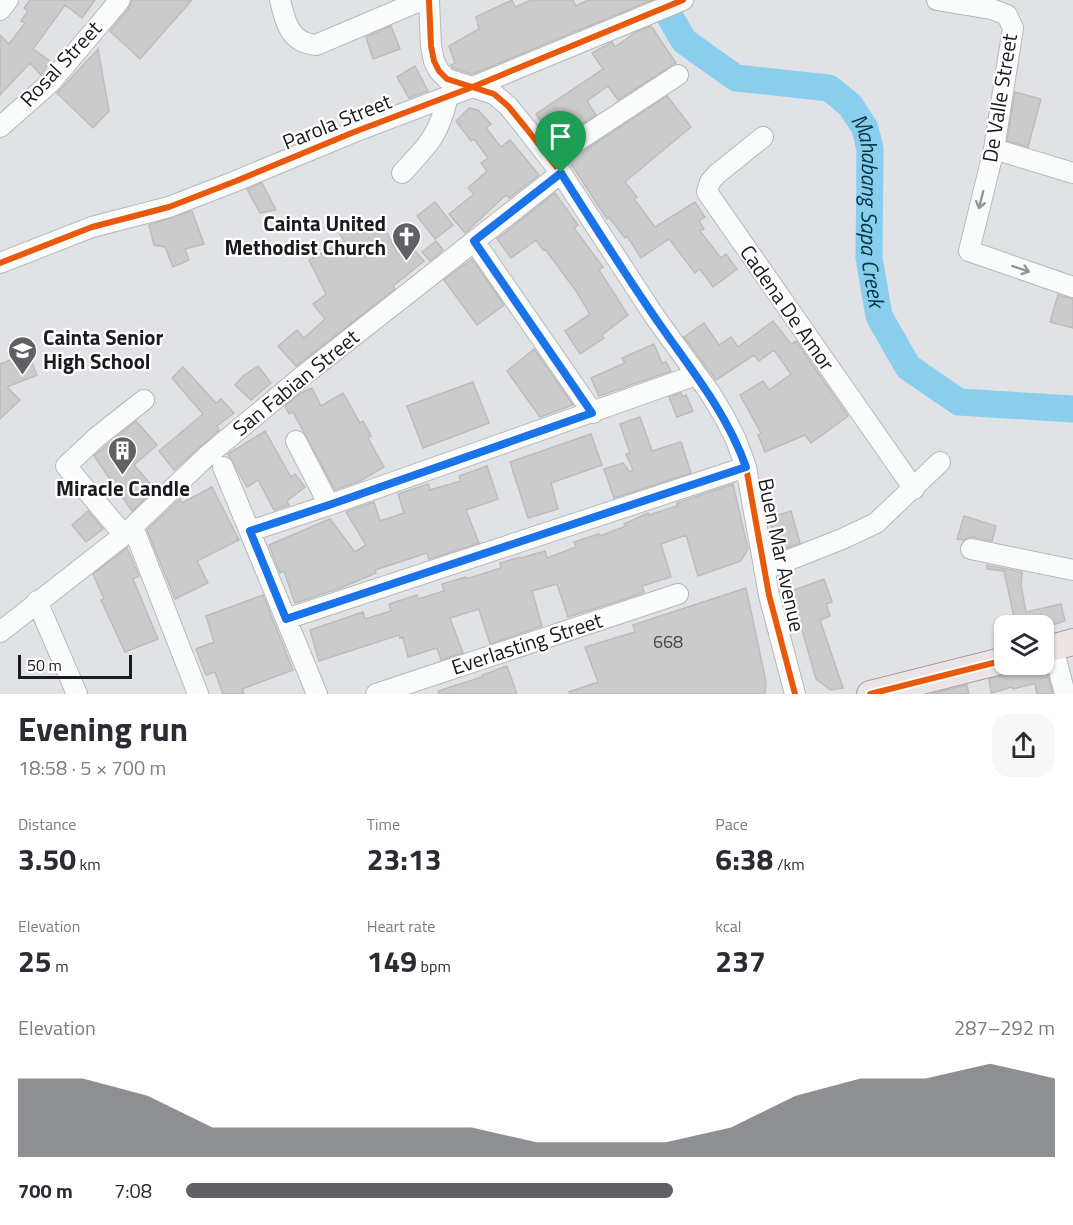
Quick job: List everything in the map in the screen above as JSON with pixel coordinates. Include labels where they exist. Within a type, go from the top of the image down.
[{"type":"main road","points":[[870,694],[994,663]]},
{"type":"street","name":"Rosal Street","points":[[0,127],[51,82],[120,0]]},
{"type":"street","points":[[280,0],[284,19],[293,36],[305,43],[316,45],[422,0]]},
{"type":"street","name":"Buen Mar Avenue","points":[[429,0],[434,61],[447,79],[494,94],[508,106],[555,166],[725,418],[746,467],[769,595],[795,694]]},
{"type":"street","name":"Parola Street","points":[[0,263],[92,227],[169,207],[470,88],[683,0]]},
{"type":"street","name":"De Valle Street","points":[[937,0],[972,3],[991,9],[1007,15],[1013,28],[994,149],[969,251],[1073,287]]},
{"type":"street","name":"San Fabian Street","points":[[0,632],[128,531],[208,455],[304,375],[474,241],[555,166],[678,75]]},
{"type":"street","points":[[402,173],[429,144],[442,122],[448,96]]},
{"type":"street","points":[[0,112],[0,127]]},
{"type":"street","name":"Cadena De Amor","points":[[763,137],[717,174],[710,182],[707,192],[914,489]]},
{"type":"street","points":[[994,149],[1073,173]]},
{"type":"street","points":[[474,241],[592,413]]},
{"type":"street","points":[[250,531],[696,375]]},
{"type":"street","points":[[144,400],[97,437],[66,466],[128,531],[198,694]]},
{"type":"street","points":[[296,441],[329,505]]},
{"type":"street","points":[[766,569],[876,523],[940,462]]},
{"type":"street","points":[[223,467],[317,694]]},
{"type":"street","points":[[286,619],[746,467]]},
{"type":"street","points":[[971,549],[1073,570]]},
{"type":"street","name":"Everlasting Street","points":[[376,694],[678,594]]},
{"type":"street","points":[[37,601],[77,694]]},
{"type":"street","points":[[1057,647],[1065,694]]},
{"type":"building","points":[[30,0],[95,0],[82,18],[65,5],[33,49],[50,61],[41,75],[30,63],[0,95],[0,35],[9,44],[25,23],[21,21],[28,11],[24,8]]},
{"type":"building","points":[[132,0],[192,0],[140,59],[110,31],[129,8]]},
{"type":"building","points":[[512,0],[515,7],[532,0],[573,0],[576,6],[588,0],[652,0],[475,73],[471,74],[453,68],[451,65],[455,63],[449,46],[479,29],[476,17]]},
{"type":"building","points":[[391,26],[400,49],[373,59],[366,37]]},
{"type":"building","points":[[651,26],[676,63],[618,100],[608,86],[587,101],[596,115],[554,142],[536,114],[603,69],[592,53],[612,42],[615,47],[636,32]]},
{"type":"building","points":[[98,49],[109,111],[93,128],[57,93]]},
{"type":"building","points":[[415,66],[428,91],[409,98],[397,77]]},
{"type":"building","points":[[1015,92],[1041,99],[1028,147],[1007,141]]},
{"type":"building","points":[[667,96],[691,127],[625,182],[637,197],[634,199],[655,227],[695,202],[705,217],[699,221],[704,229],[700,231],[721,258],[726,254],[737,269],[713,287],[700,269],[695,273],[669,239],[641,258],[627,236],[625,238],[609,217],[607,219],[569,161]]},
{"type":"building","points":[[469,108],[478,110],[491,124],[486,128],[501,147],[510,140],[539,175],[509,198],[506,195],[465,233],[449,214],[474,194],[468,188],[487,171],[481,163],[488,158],[474,139],[471,141],[456,121]]},
{"type":"building","points":[[262,183],[276,210],[260,213],[247,189]]},
{"type":"building","points":[[555,193],[578,225],[574,228],[603,267],[599,270],[628,315],[602,335],[604,338],[580,354],[565,331],[590,314],[576,291],[536,240],[511,258],[497,239]]},
{"type":"building","points":[[435,202],[453,225],[435,239],[417,216]]},
{"type":"building","points":[[192,211],[204,244],[185,249],[189,260],[173,267],[165,247],[154,245],[149,225]]},
{"type":"building","points":[[354,218],[363,233],[382,223],[398,255],[410,245],[424,261],[393,286],[395,289],[296,366],[278,346],[297,330],[304,338],[325,319],[313,304],[326,294],[309,260],[344,241],[336,227]]},
{"type":"building","points":[[436,241],[443,250],[430,261],[422,252]]},
{"type":"building","points":[[472,259],[504,305],[477,325],[444,280]]},
{"type":"building","points":[[1058,295],[1073,299],[1073,328],[1050,322]]},
{"type":"building","points":[[773,321],[791,344],[796,341],[848,416],[811,443],[805,435],[765,452],[758,435],[761,433],[740,395],[763,381],[769,390],[791,374],[774,350],[759,361],[754,355],[716,380],[684,337],[704,323],[719,345],[731,337],[738,347]]},
{"type":"building","points":[[654,344],[662,363],[666,362],[671,371],[599,396],[591,378],[625,363],[622,358]]},
{"type":"building","points":[[534,349],[573,405],[540,417],[507,371]]},
{"type":"building","points":[[28,353],[37,375],[7,387],[20,400],[0,419],[0,364]]},
{"type":"building","points":[[258,366],[271,383],[251,400],[235,385],[243,376]]},
{"type":"building","points":[[183,367],[216,403],[221,399],[234,413],[217,426],[219,430],[174,470],[159,451],[203,414],[172,378]]},
{"type":"building","points":[[473,382],[489,423],[423,448],[407,406]]},
{"type":"building","points":[[312,388],[321,406],[343,393],[360,423],[363,421],[371,436],[368,438],[384,467],[360,481],[335,490],[293,412],[289,414],[285,406],[301,393]]},
{"type":"building","points":[[681,393],[683,397],[686,395],[693,411],[677,417],[669,397]]},
{"type":"building","points":[[640,417],[652,451],[681,442],[691,473],[614,498],[604,469],[623,463],[630,472],[633,470],[626,454],[630,453],[620,424]]},
{"type":"building","name":"Miracle Candle","points":[[136,421],[157,445],[134,465],[155,489],[132,511],[94,456]]},
{"type":"building","points":[[265,431],[291,477],[295,474],[305,487],[287,501],[289,505],[274,510],[258,480],[247,487],[228,454]]},
{"type":"building","points":[[591,434],[602,465],[551,483],[558,509],[528,518],[510,462]]},
{"type":"building","points":[[487,466],[498,499],[466,510],[479,543],[429,559],[427,553],[375,570],[376,573],[343,587],[295,603],[284,571],[280,573],[269,545],[330,519],[355,552],[366,545],[346,512],[374,502],[380,521],[404,513],[398,494],[428,484],[430,490],[461,481],[459,476]]},
{"type":"building","points":[[733,484],[748,549],[741,561],[698,576],[686,535],[661,544],[671,577],[642,586],[644,592],[628,598],[568,617],[557,584],[532,591],[542,626],[490,644],[479,609],[450,618],[463,653],[441,660],[437,648],[408,657],[403,637],[400,638],[399,635],[319,661],[310,630],[363,612],[365,619],[391,611],[389,604],[417,595],[418,599],[444,591],[442,584],[501,568],[500,563],[545,551],[547,558],[576,547],[574,542],[599,534],[600,536],[626,526],[624,524],[648,513],[649,515],[677,506],[677,503]]},
{"type":"building","points":[[212,487],[239,540],[197,561],[208,583],[175,599],[147,530],[180,499],[182,503]]},
{"type":"building","points":[[88,511],[103,529],[86,542],[72,525]]},
{"type":"building","points":[[791,511],[800,543],[779,551],[769,518]]},
{"type":"building","points":[[964,516],[996,526],[992,541],[973,537],[957,539]]},
{"type":"building","points":[[127,548],[139,576],[133,579],[158,639],[125,652],[101,600],[104,599],[93,574]]},
{"type":"building","points":[[987,565],[1022,572],[1021,585],[1026,612],[1061,604],[1065,621],[1054,624],[1054,615],[1014,615],[1004,571],[987,569]]},
{"type":"building","points":[[824,579],[832,602],[826,604],[830,616],[820,620],[843,688],[831,690],[816,679],[789,592]]},
{"type":"building","points":[[746,588],[766,682],[765,694],[570,694],[569,692],[598,682],[585,647],[635,632],[633,625]]},
{"type":"building","points":[[263,595],[293,670],[242,689],[244,694],[223,694],[215,672],[206,675],[196,649],[214,642],[206,616]]},
{"type":"building","points":[[507,666],[517,694],[439,694],[438,691],[482,677],[482,675]]},
{"type":"building","points":[[1005,675],[1048,675],[1053,694],[1037,694],[1035,684],[991,693],[989,679]]},
{"type":"building","points":[[967,685],[969,694],[931,694]]},
{"type":"waterway","name":"Mahabang Sapa Creek","points":[[660,0],[684,41],[736,78],[829,88],[850,105],[865,128],[870,149],[869,258],[879,316],[908,367],[959,402],[1073,409]]},
{"type":"cycle path","points":[[429,0],[431,46],[439,71],[447,79],[494,94],[508,106],[561,173],[655,317],[710,393],[725,418],[746,467],[769,595],[795,694]]},
{"type":"cycle path","points":[[0,263],[92,227],[169,207],[470,88],[683,0]]},
{"type":"cycle path","points":[[870,694],[994,663]]},
{"type":"place","name":"Cainta United Methodist Church","points":[[407,262]]},
{"type":"place","name":"Cainta Senior High School","points":[[22,376]]},
{"type":"place","name":"Miracle Candle","points":[[123,476]]},
{"type":"route","points":[[561,173],[655,317],[710,393],[736,440],[746,467],[286,619],[250,531],[592,413],[474,241],[561,173]]}]
